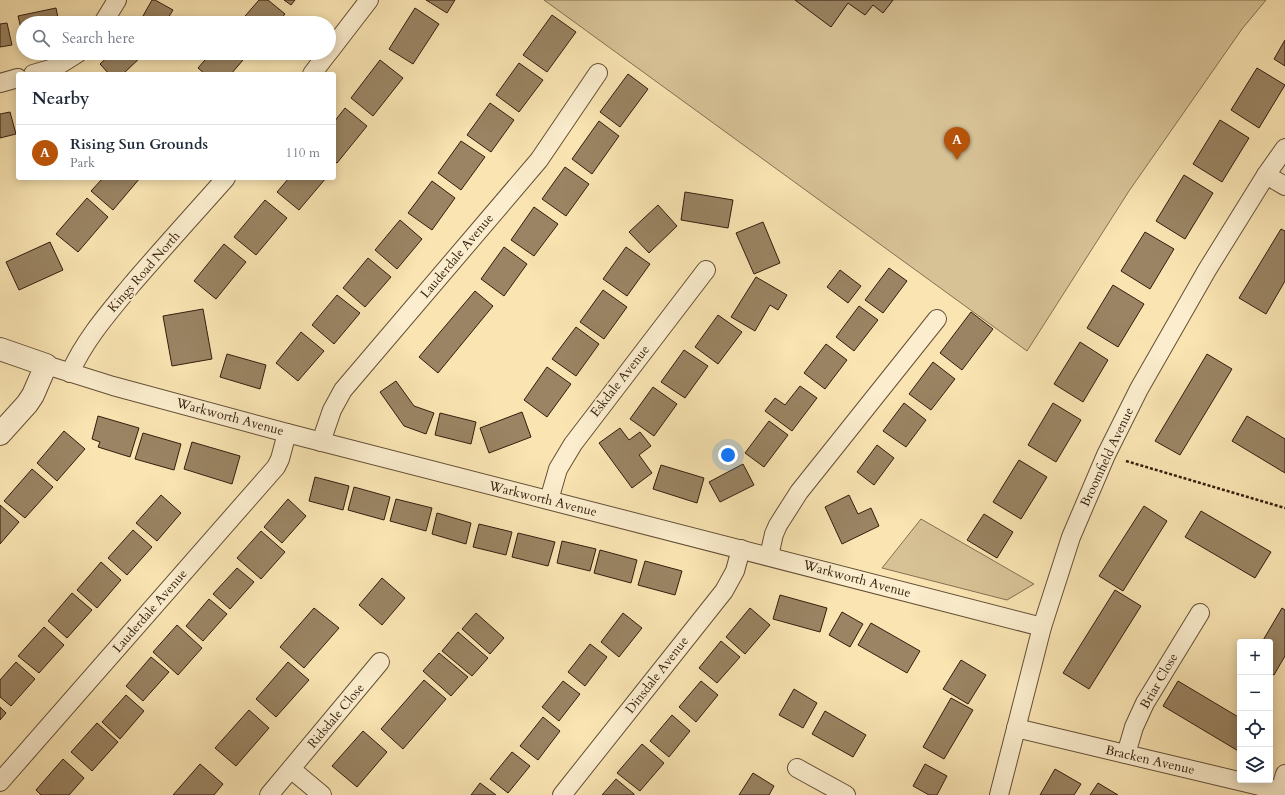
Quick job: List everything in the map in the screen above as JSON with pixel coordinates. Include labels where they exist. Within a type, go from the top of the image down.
[{"type":"street","points":[[107,16],[117,0]]},
{"type":"street","points":[[336,44],[369,0]]},
{"type":"street","points":[[40,72],[54,68],[67,60]]},
{"type":"street","points":[[314,72],[323,60]]},
{"type":"street","name":"Lauderdale Avenue","points":[[321,442],[332,410],[343,390],[539,160],[598,73]]},
{"type":"street","points":[[0,82],[16,78]]},
{"type":"street","name":"Broomfield Avenue","points":[[999,795],[1042,627],[1071,537],[1106,455],[1139,390],[1207,270],[1266,175],[1285,148]]},
{"type":"street","points":[[1266,175],[1285,186]]},
{"type":"street","name":"Kings Road North","points":[[70,373],[85,344],[108,313],[224,180]]},
{"type":"street","name":"Eskdale Avenue","points":[[549,500],[558,469],[573,444],[706,270]]},
{"type":"street","points":[[769,556],[774,534],[778,525],[799,492],[937,319]]},
{"type":"street","points":[[0,348],[46,365],[30,399],[0,434]]},
{"type":"street","name":"Warkworth Avenue","points":[[46,365],[121,388],[321,442],[1042,627]]},
{"type":"street","name":"Lauderdale Avenue","points":[[0,782],[276,467],[280,459],[287,433]]},
{"type":"street","name":"Dinsdale Avenue","points":[[562,795],[724,591],[735,570],[741,549]]},
{"type":"street","name":"Briar Close","points":[[1126,754],[1134,727],[1146,703],[1200,613]]},
{"type":"street","name":"Ridsdale Close","points":[[270,795],[380,662]]},
{"type":"street","name":"Bracken Avenue","points":[[1016,728],[1126,754],[1283,786]]},
{"type":"street","points":[[797,768],[819,788],[846,795]]},
{"type":"street","points":[[291,769],[322,795]]},
{"type":"path","points":[[1106,455],[1285,508]]},
{"type":"shaded area","points":[[544,0],[1266,0],[1242,29],[1129,191],[1027,351]]},
{"type":"shaded area","points":[[921,519],[1034,584],[1007,600],[882,568]]},
{"type":"building","points":[[152,0],[155,0],[173,10],[169,16],[143,16]]},
{"type":"building","points":[[259,0],[268,0],[285,14],[283,16],[245,16]]},
{"type":"building","points":[[284,0],[295,0],[291,5]]},
{"type":"building","points":[[426,0],[455,0],[447,13]]},
{"type":"building","points":[[795,0],[893,0],[883,13],[873,5],[865,15],[848,3],[831,27]]},
{"type":"building","points":[[56,8],[58,16],[18,16]]},
{"type":"building","points":[[415,8],[439,24],[413,64],[389,49]]},
{"type":"building","points":[[552,15],[576,32],[547,72],[523,55]]},
{"type":"building","points":[[7,23],[12,45],[0,47],[0,24]]},
{"type":"building","points":[[1285,40],[1285,66],[1274,59]]},
{"type":"building","points":[[104,60],[138,60],[125,72],[107,72],[100,64]]},
{"type":"building","points":[[205,60],[243,60],[233,72],[203,72],[198,68]]},
{"type":"building","points":[[380,60],[403,78],[373,116],[351,98]]},
{"type":"building","points":[[519,63],[543,80],[519,112],[496,95]]},
{"type":"building","points":[[1257,68],[1285,85],[1259,128],[1231,110]]},
{"type":"building","points":[[628,74],[648,89],[620,127],[600,112]]},
{"type":"building","points":[[490,103],[514,120],[491,152],[467,135]]},
{"type":"building","points":[[345,108],[367,126],[337,163],[336,162],[336,119]]},
{"type":"building","points":[[10,112],[16,134],[0,138],[0,114]]},
{"type":"building","points":[[1220,120],[1249,138],[1222,182],[1193,164]]},
{"type":"building","points":[[599,121],[619,136],[592,174],[572,159]]},
{"type":"building","points":[[461,141],[485,157],[461,190],[438,173]]},
{"type":"building","points":[[565,167],[589,184],[566,216],[542,199]]},
{"type":"building","points":[[1184,175],[1213,193],[1185,239],[1156,221]]},
{"type":"building","points":[[101,180],[138,180],[113,210],[91,191]]},
{"type":"building","points":[[287,180],[324,180],[299,210],[277,192]]},
{"type":"building","points":[[432,181],[455,198],[432,230],[408,213]]},
{"type":"building","points":[[685,192],[733,200],[728,228],[681,220]]},
{"type":"building","points":[[87,198],[108,217],[78,252],[56,234]]},
{"type":"building","points":[[265,200],[287,218],[256,255],[234,237]]},
{"type":"building","points":[[658,205],[677,226],[649,253],[629,232]]},
{"type":"building","points":[[534,207],[558,224],[534,256],[511,240]]},
{"type":"building","points":[[400,220],[422,239],[397,269],[375,250]]},
{"type":"building","points":[[763,222],[780,263],[754,274],[736,233]]},
{"type":"building","points":[[1281,229],[1285,231],[1285,281],[1266,314],[1239,298]]},
{"type":"building","points":[[1145,232],[1174,249],[1150,289],[1121,271]]},
{"type":"building","points":[[50,242],[63,270],[19,290],[6,262]]},
{"type":"building","points":[[224,244],[246,262],[216,299],[194,281]]},
{"type":"building","points":[[504,247],[527,264],[504,296],[481,279]]},
{"type":"building","points":[[626,247],[650,264],[627,296],[603,279]]},
{"type":"building","points":[[368,258],[391,277],[365,307],[343,288]]},
{"type":"building","points":[[889,268],[907,281],[883,313],[865,300]]},
{"type":"building","points":[[840,270],[861,286],[848,303],[827,287]]},
{"type":"building","points":[[756,277],[787,295],[778,310],[770,305],[755,331],[731,317]]},
{"type":"building","points":[[1113,285],[1144,304],[1118,347],[1087,328]]},
{"type":"building","points":[[603,290],[627,307],[604,339],[580,322]]},
{"type":"building","points":[[475,291],[493,306],[438,373],[419,357]]},
{"type":"building","points":[[337,295],[360,313],[334,344],[312,325]]},
{"type":"building","points":[[859,306],[878,320],[854,351],[836,337]]},
{"type":"building","points":[[203,309],[212,359],[172,366],[163,316]]},
{"type":"building","points":[[971,312],[993,329],[962,370],[940,353]]},
{"type":"building","points":[[718,315],[742,332],[718,364],[695,347]]},
{"type":"building","points":[[576,327],[599,344],[576,376],[552,359]]},
{"type":"building","points":[[301,332],[324,351],[298,381],[276,363]]},
{"type":"building","points":[[1080,342],[1108,360],[1083,402],[1054,384]]},
{"type":"building","points":[[826,344],[847,360],[825,389],[804,373]]},
{"type":"building","points":[[684,350],[708,366],[685,398],[661,382]]},
{"type":"building","points":[[227,354],[266,365],[260,389],[220,377]]},
{"type":"building","points":[[1207,354],[1232,369],[1180,455],[1155,441]]},
{"type":"building","points":[[933,362],[955,379],[931,410],[909,394]]},
{"type":"building","points":[[547,367],[571,384],[547,417],[524,400]]},
{"type":"building","points":[[396,381],[414,406],[434,413],[426,434],[404,426],[380,392]]},
{"type":"building","points":[[800,386],[817,398],[792,431],[765,411],[775,398],[785,405]]},
{"type":"building","points":[[653,387],[677,404],[654,436],[630,419]]},
{"type":"building","points":[[904,403],[926,420],[906,447],[883,431]]},
{"type":"building","points":[[1053,403],[1081,420],[1056,462],[1028,445]]},
{"type":"building","points":[[522,412],[531,437],[489,453],[480,428]]},
{"type":"building","points":[[440,413],[476,422],[471,444],[435,435]]},
{"type":"building","points":[[98,416],[139,428],[130,457],[98,447],[100,442],[92,439]]},
{"type":"building","points":[[1247,416],[1285,439],[1285,473],[1232,441]]},
{"type":"building","points":[[769,421],[788,435],[764,467],[745,453]]},
{"type":"building","points":[[620,428],[629,440],[640,432],[651,446],[639,455],[652,473],[632,488],[599,443]]},
{"type":"building","points":[[64,431],[85,449],[57,481],[37,463]]},
{"type":"building","points":[[143,433],[181,444],[174,470],[135,459]]},
{"type":"building","points":[[192,442],[240,456],[232,484],[184,469]]},
{"type":"building","points":[[877,445],[894,458],[874,485],[857,472]]},
{"type":"building","points":[[1019,460],[1047,477],[1021,519],[993,502]]},
{"type":"building","points":[[743,464],[754,485],[720,502],[709,482]]},
{"type":"building","points":[[661,465],[704,478],[697,503],[653,489]]},
{"type":"building","points":[[32,469],[53,487],[25,518],[4,501]]},
{"type":"building","points":[[315,477],[349,486],[343,510],[309,501]]},
{"type":"building","points":[[354,487],[390,497],[384,520],[348,510]]},
{"type":"building","points":[[161,495],[181,513],[157,541],[136,523]]},
{"type":"building","points":[[849,495],[858,514],[871,508],[879,526],[842,544],[825,507]]},
{"type":"building","points":[[288,499],[306,516],[282,543],[264,527]]},
{"type":"building","points":[[396,499],[432,508],[426,531],[390,521]]},
{"type":"building","points":[[0,505],[19,522],[0,544]]},
{"type":"building","points":[[1144,506],[1167,521],[1123,591],[1099,576]]},
{"type":"building","points":[[1201,511],[1271,552],[1255,578],[1185,537]]},
{"type":"building","points":[[437,513],[471,523],[466,544],[432,534]]},
{"type":"building","points":[[984,514],[1013,532],[997,558],[967,540]]},
{"type":"building","points":[[479,524],[512,532],[506,555],[473,547]]},
{"type":"building","points":[[133,530],[152,547],[127,575],[108,558]]},
{"type":"building","points":[[261,531],[285,552],[261,579],[237,558]]},
{"type":"building","points":[[518,533],[555,542],[548,566],[512,557]]},
{"type":"building","points":[[562,541],[596,549],[590,571],[557,563]]},
{"type":"building","points":[[600,550],[637,560],[631,583],[594,573]]},
{"type":"building","points":[[645,561],[682,571],[675,595],[638,585]]},
{"type":"building","points":[[101,562],[121,580],[97,608],[77,590]]},
{"type":"building","points":[[237,568],[254,582],[230,609],[213,594]]},
{"type":"building","points":[[382,578],[405,598],[382,625],[359,605]]},
{"type":"building","points":[[1115,590],[1141,606],[1089,689],[1063,673]]},
{"type":"building","points":[[72,593],[92,610],[67,638],[48,621]]},
{"type":"building","points":[[780,595],[827,608],[820,632],[773,619]]},
{"type":"building","points":[[209,599],[227,614],[203,641],[186,626]]},
{"type":"building","points":[[314,608],[339,628],[304,668],[280,647]]},
{"type":"building","points":[[750,608],[770,625],[745,654],[726,637]]},
{"type":"building","points":[[1282,608],[1285,610],[1285,656],[1274,675],[1273,639],[1264,639]]},
{"type":"building","points":[[842,612],[863,624],[850,647],[829,635]]},
{"type":"building","points":[[476,613],[504,638],[490,654],[462,629]]},
{"type":"building","points":[[623,613],[642,628],[619,657],[601,642]]},
{"type":"building","points":[[871,623],[920,651],[907,673],[858,645]]},
{"type":"building","points":[[177,625],[202,648],[178,675],[153,652]]},
{"type":"building","points":[[44,627],[64,645],[39,673],[18,656]]},
{"type":"building","points":[[458,632],[488,658],[472,676],[442,651]]},
{"type":"building","points":[[721,641],[740,657],[717,683],[699,668]]},
{"type":"building","points":[[590,644],[607,657],[585,686],[568,672]]},
{"type":"building","points":[[439,653],[468,677],[451,696],[423,671]]},
{"type":"building","points":[[151,657],[169,672],[143,701],[126,686]]},
{"type":"building","points":[[961,660],[986,675],[968,704],[943,689]]},
{"type":"building","points":[[16,662],[35,679],[11,706],[0,697],[0,680]]},
{"type":"building","points":[[288,662],[309,680],[276,717],[256,699]]},
{"type":"building","points":[[424,680],[446,699],[403,749],[381,729]]},
{"type":"building","points":[[563,681],[580,694],[559,721],[542,707]]},
{"type":"building","points":[[701,681],[718,695],[696,722],[679,707]]},
{"type":"building","points":[[1178,681],[1237,716],[1237,750],[1163,706]]},
{"type":"building","points":[[794,689],[817,703],[803,728],[779,715]]},
{"type":"building","points":[[126,695],[144,711],[120,739],[102,722]]},
{"type":"building","points":[[951,698],[973,710],[944,759],[923,747]]},
{"type":"building","points":[[0,707],[6,713],[0,720]]},
{"type":"building","points":[[249,710],[269,728],[236,766],[215,748]]},
{"type":"building","points":[[825,711],[866,735],[853,757],[812,734]]},
{"type":"building","points":[[672,715],[690,731],[669,757],[650,741]]},
{"type":"building","points":[[543,717],[560,731],[538,760],[520,746]]},
{"type":"building","points":[[97,723],[118,742],[92,771],[71,752]]},
{"type":"building","points":[[363,731],[387,752],[357,787],[332,766]]},
{"type":"building","points":[[642,744],[664,763],[640,791],[617,773]]},
{"type":"building","points":[[512,752],[530,766],[508,793],[490,779]]},
{"type":"building","points":[[63,759],[84,778],[69,795],[41,795],[36,790]]},
{"type":"building","points":[[200,764],[223,784],[214,795],[173,795]]},
{"type":"building","points":[[925,764],[947,776],[937,795],[929,795],[913,786]]},
{"type":"building","points":[[1055,769],[1081,784],[1074,795],[1040,795]]},
{"type":"building","points":[[753,773],[774,786],[769,795],[739,795]]},
{"type":"building","points":[[616,779],[634,794],[634,795],[602,795]]},
{"type":"building","points":[[480,783],[496,795],[471,795]]},
{"type":"building","points":[[1098,783],[1118,795],[1090,795]]},
{"type":"place","name":"Rising Sun Grounds","points":[[957,160]]}]
